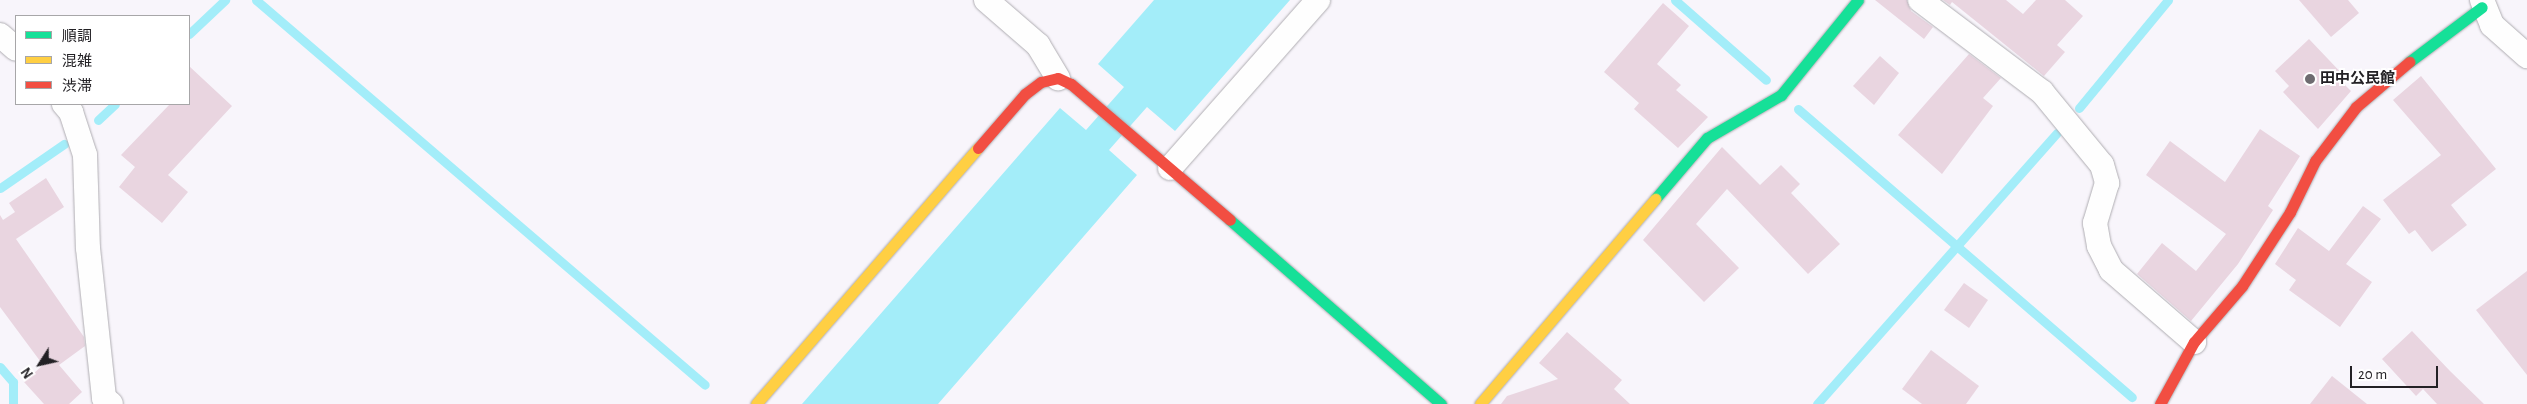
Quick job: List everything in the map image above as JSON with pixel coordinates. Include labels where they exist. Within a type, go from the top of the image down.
[{"type":"street","points":[[986,0],[1038,45],[1058,78],[1099,108],[1170,168],[1440,404]]},
{"type":"street","points":[[1170,168],[1318,0]]},
{"type":"street","points":[[1480,404],[1706,138],[1781,96],[1858,0]]},
{"type":"street","points":[[1920,0],[2042,92],[2102,165],[2107,183],[2096,223],[2099,246],[2111,270],[2194,342]]},
{"type":"street","points":[[2160,404],[2194,342],[2242,286],[2290,212],[2315,161],[2356,107],[2418,54],[2482,4],[2492,25],[2527,56]]},
{"type":"street","points":[[0,35],[15,48]]},
{"type":"street","points":[[756,404],[1025,94],[1041,82],[1058,78]]},
{"type":"street","points":[[65,105],[71,112],[85,155],[88,248],[104,398],[111,404]]},
{"type":"water","points":[[1154,0],[1290,0],[1175,131],[1147,107],[1109,150],[1137,175],[938,404],[802,404],[1060,108],[1086,130],[1124,87],[1098,64]]},
{"type":"building","points":[[1875,0],[1907,0],[1911,11],[1933,27],[1924,39]]},
{"type":"building","points":[[1943,0],[2006,0],[2023,14],[2036,0],[2065,0],[2083,16],[2057,45],[2065,52],[2044,76],[1952,2],[1950,5]]},
{"type":"building","points":[[2299,0],[2348,0],[2359,13],[2331,37]]},
{"type":"building","points":[[1663,3],[1689,26],[1657,64],[1681,85],[1676,90],[1708,117],[1678,148],[1634,109],[1639,103],[1604,72]]},
{"type":"building","points":[[2309,39],[2348,80],[2344,84],[2351,91],[2318,129],[2283,92],[2289,86],[2275,71]]},
{"type":"building","points":[[1969,54],[2001,78],[1983,98],[1993,106],[1942,174],[1898,135]]},
{"type":"building","points":[[1880,56],[1899,73],[1874,105],[1853,86]]},
{"type":"building","points":[[190,67],[232,106],[168,175],[188,192],[162,223],[119,187],[135,167],[121,155],[169,105],[190,105]]},
{"type":"building","points":[[2421,76],[2496,169],[2451,205],[2467,225],[2432,252],[2415,230],[2409,234],[2383,200],[2441,155],[2393,100]]},
{"type":"building","points":[[2260,129],[2300,156],[2268,206],[2273,210],[2238,264],[2191,321],[2137,274],[2162,243],[2196,271],[2226,234],[2146,175],[2170,141],[2225,182]]},
{"type":"building","points":[[1722,147],[1760,185],[1781,165],[1800,184],[1791,193],[1840,244],[1808,274],[1727,189],[1696,224],[1739,268],[1704,302],[1643,240]]},
{"type":"building","points":[[46,178],[64,207],[16,239],[84,337],[85,346],[59,365],[82,392],[69,404],[44,404],[24,382],[43,365],[0,307],[0,215],[3,220],[15,212],[9,203]]},
{"type":"building","points":[[2363,206],[2381,219],[2346,264],[2372,282],[2340,327],[2289,290],[2296,280],[2275,264],[2298,228],[2329,251]]},
{"type":"building","points":[[2527,271],[2527,375],[2476,310]]},
{"type":"building","points":[[1964,283],[1988,300],[1969,328],[1944,310]]},
{"type":"building","points":[[2412,331],[2484,404],[2437,404],[2423,389],[2416,396],[2382,359]]},
{"type":"building","points":[[1567,332],[1622,380],[1614,389],[1630,404],[1501,404],[1507,396],[1558,379],[1539,363]]},
{"type":"building","points":[[1931,350],[1979,386],[1966,404],[1922,404],[1902,389]]},
{"type":"building","points":[[2332,376],[2367,404],[2310,404]]},
{"type":"waterway","points":[[190,33],[225,0]]},
{"type":"waterway","points":[[256,0],[705,385]]},
{"type":"waterway","points":[[1675,0],[1766,80]]},
{"type":"waterway","points":[[2079,108],[2168,0]]},
{"type":"waterway","points":[[98,120],[114,105]]},
{"type":"waterway","points":[[1798,109],[2132,397]]},
{"type":"waterway","points":[[1817,404],[2057,133]]},
{"type":"waterway","points":[[0,188],[64,144]]},
{"type":"waterway","points":[[0,367],[13,382],[13,404]]},
{"type":"traffic: fast","points":[[1655,199],[1707,138],[1781,95],[1858,0]]},
{"type":"traffic: fast","points":[[2409,62],[2482,7]]},
{"type":"traffic: fast","points":[[1230,220],[1441,404]]},
{"type":"traffic: slow","points":[[756,404],[978,148]]},
{"type":"traffic: slow","points":[[1480,404],[1655,199]]},
{"type":"traffic: jam","points":[[2160,404],[2194,342],[2242,286],[2290,212],[2315,161],[2356,107],[2409,62]]},
{"type":"traffic: jam","points":[[978,148],[1025,94],[1041,82],[1058,78],[1071,84],[1230,220]]},
{"type":"place","name":"田中公民館","points":[[2310,79]]}]
